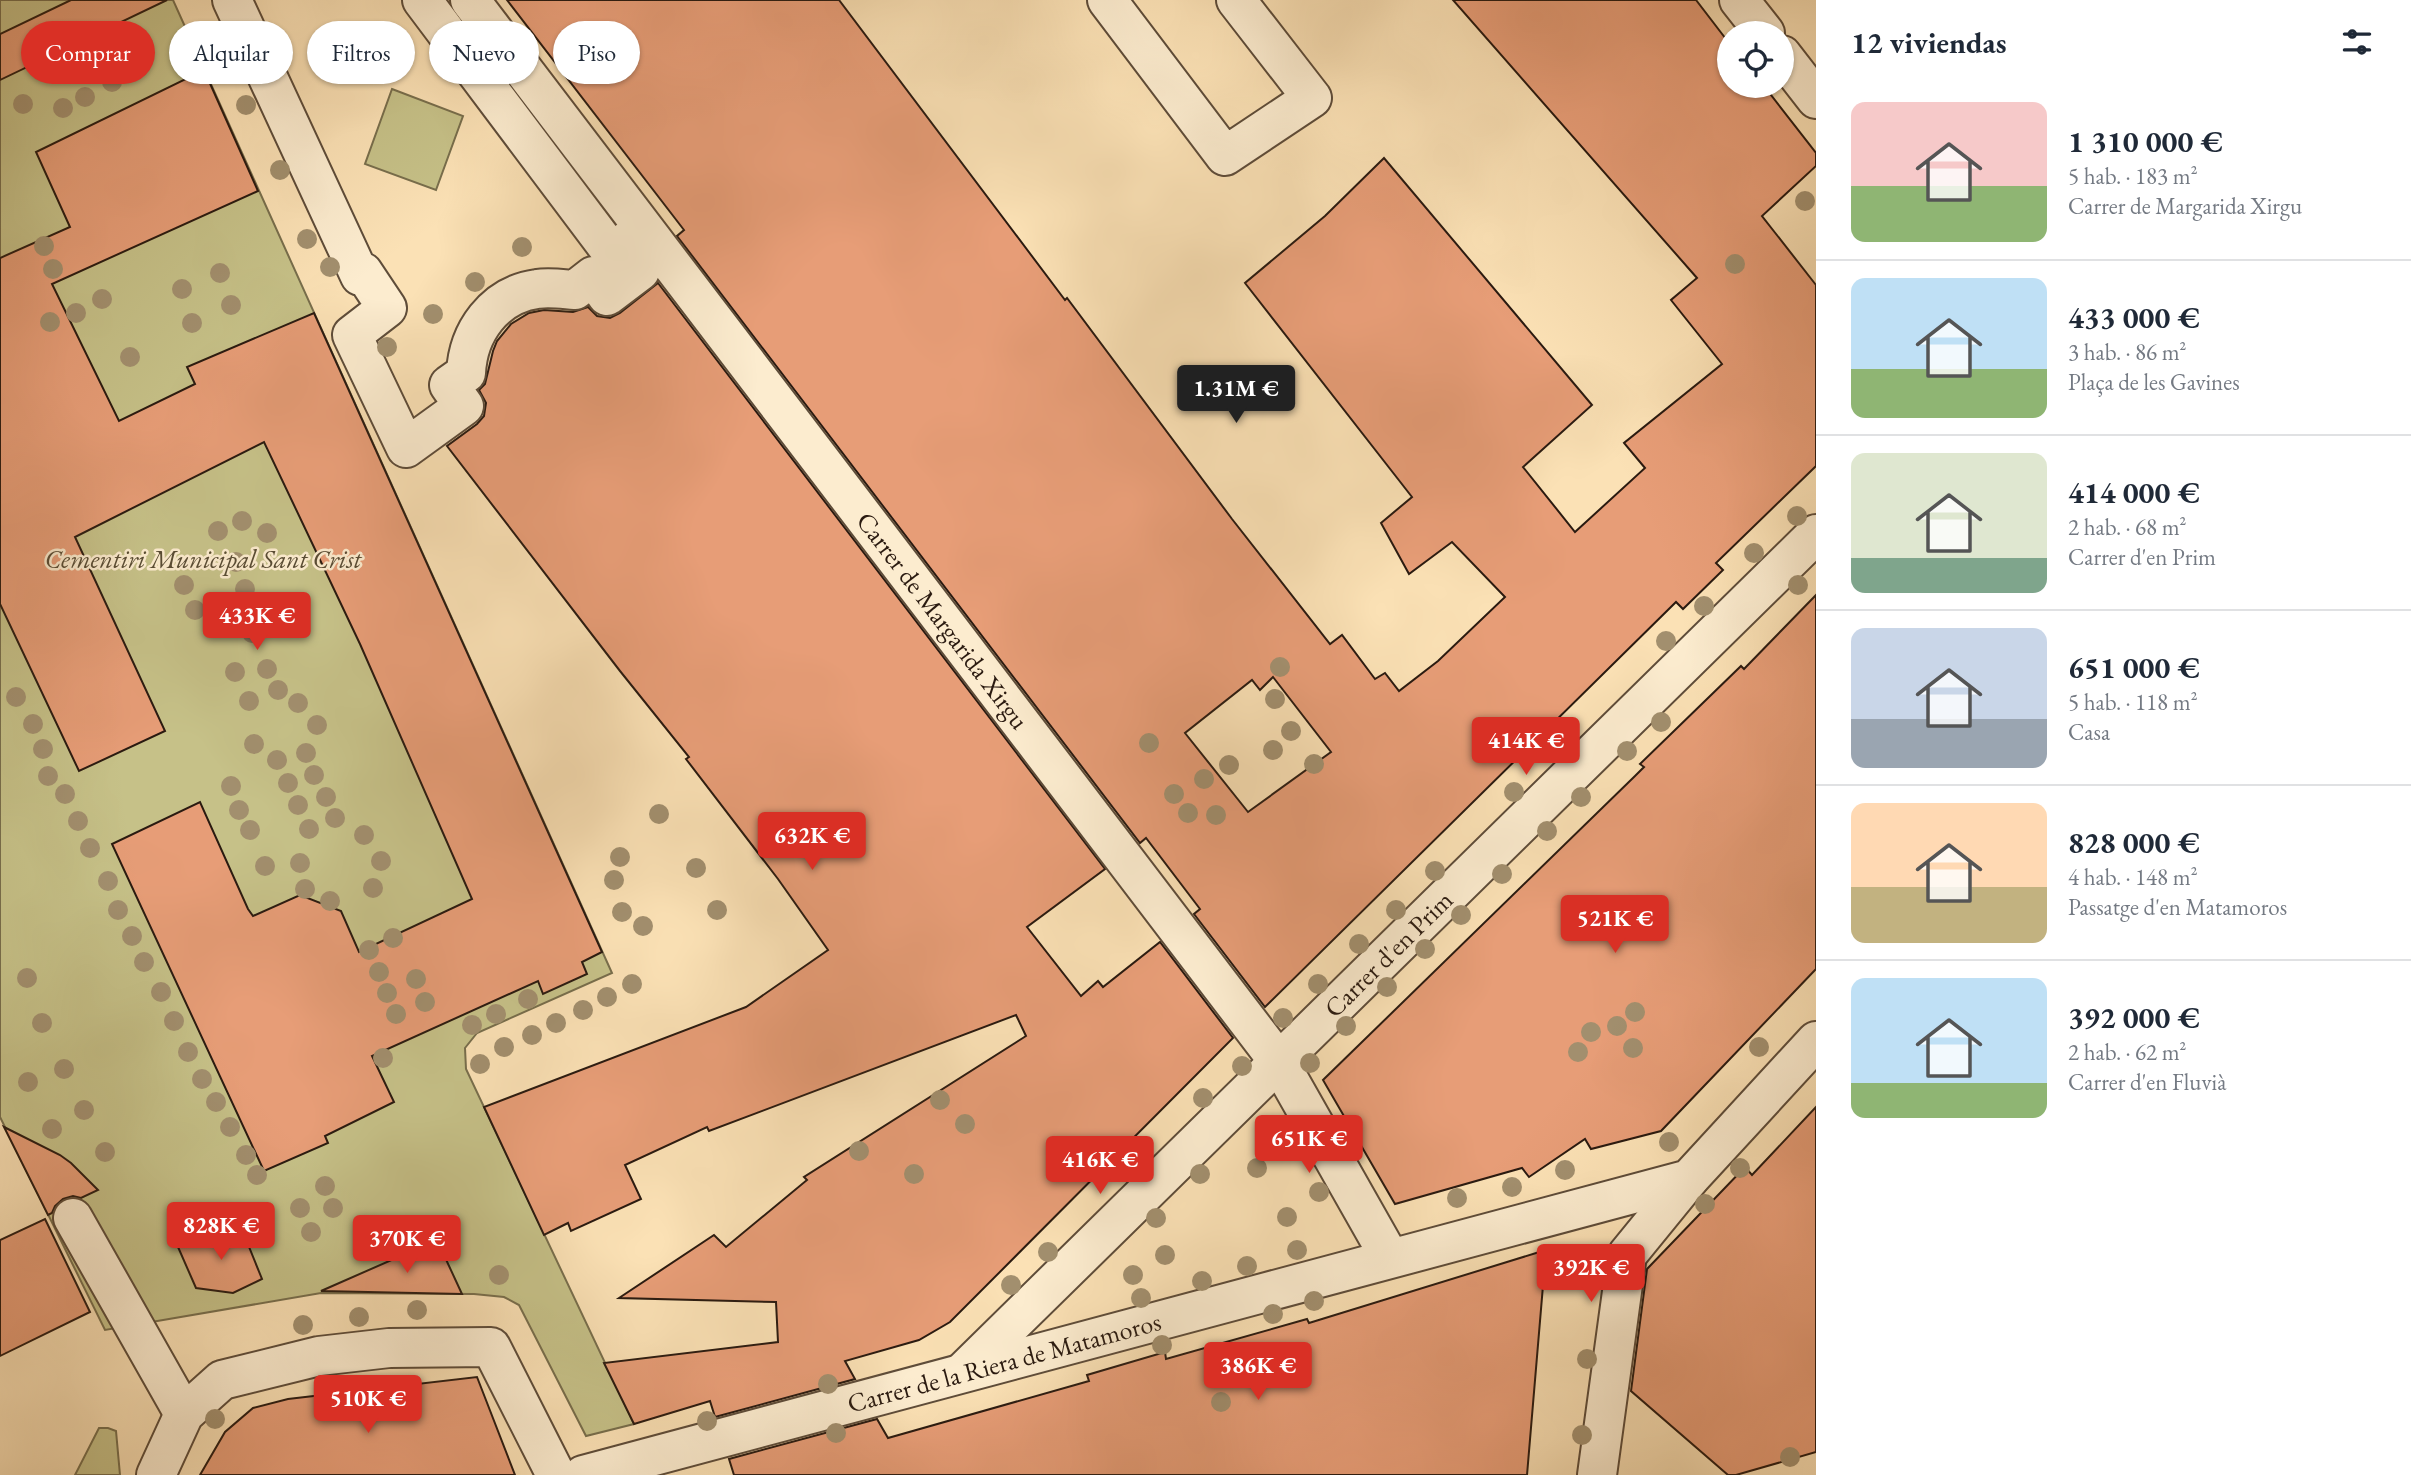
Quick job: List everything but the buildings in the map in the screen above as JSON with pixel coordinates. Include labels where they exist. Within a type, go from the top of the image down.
[{"type":"street","points":[[232,0],[360,276],[363,272],[387,308],[352,335],[406,448],[464,406],[449,385],[466,373],[467,355],[476,331],[505,300],[533,289],[575,290],[593,276],[607,296],[649,261],[631,238],[612,253],[422,0]]},
{"type":"street","name":"Carrer de Margarida Xirgu","points":[[470,0],[1279,1062],[1390,1258]]},
{"type":"street","points":[[1107,0],[1225,156],[1312,98],[1236,0]]},
{"type":"street","points":[[1739,0],[1756,21]]},
{"type":"street","points":[[1794,71],[1816,99]]},
{"type":"street","name":"Carrer d'en Prim","points":[[962,1373],[1816,534]]},
{"type":"street","points":[[1597,1475],[1627,1255],[1689,1179],[1816,1041]]},
{"type":"street","points":[[1260,1109],[1283,1114],[1349,1226],[1339,1247],[1117,1308],[1101,1293],[1094,1273],[1260,1109]]},
{"type":"street","name":"Carrer de la Riera de Matamoros","points":[[583,1475],[1689,1179]]},
{"type":"street","points":[[73,1218],[184,1414]]},
{"type":"street","points":[[156,1475],[184,1414],[222,1380],[319,1356],[389,1348],[491,1347],[556,1475]]},
{"type":"green space","name":"Cementiri Municipal Sant Crist","points":[[0,0],[173,0],[182,21],[169,21],[169,84],[211,84],[612,973],[477,1033],[465,1048],[466,1069],[634,1424],[586,1436],[519,1305],[504,1297],[474,1294],[321,1293],[105,1330],[0,1117]]},
{"type":"green space","points":[[392,89],[463,116],[436,190],[365,164]]},
{"type":"green space","points":[[99,1428],[116,1431],[120,1475],[75,1475]]}]
